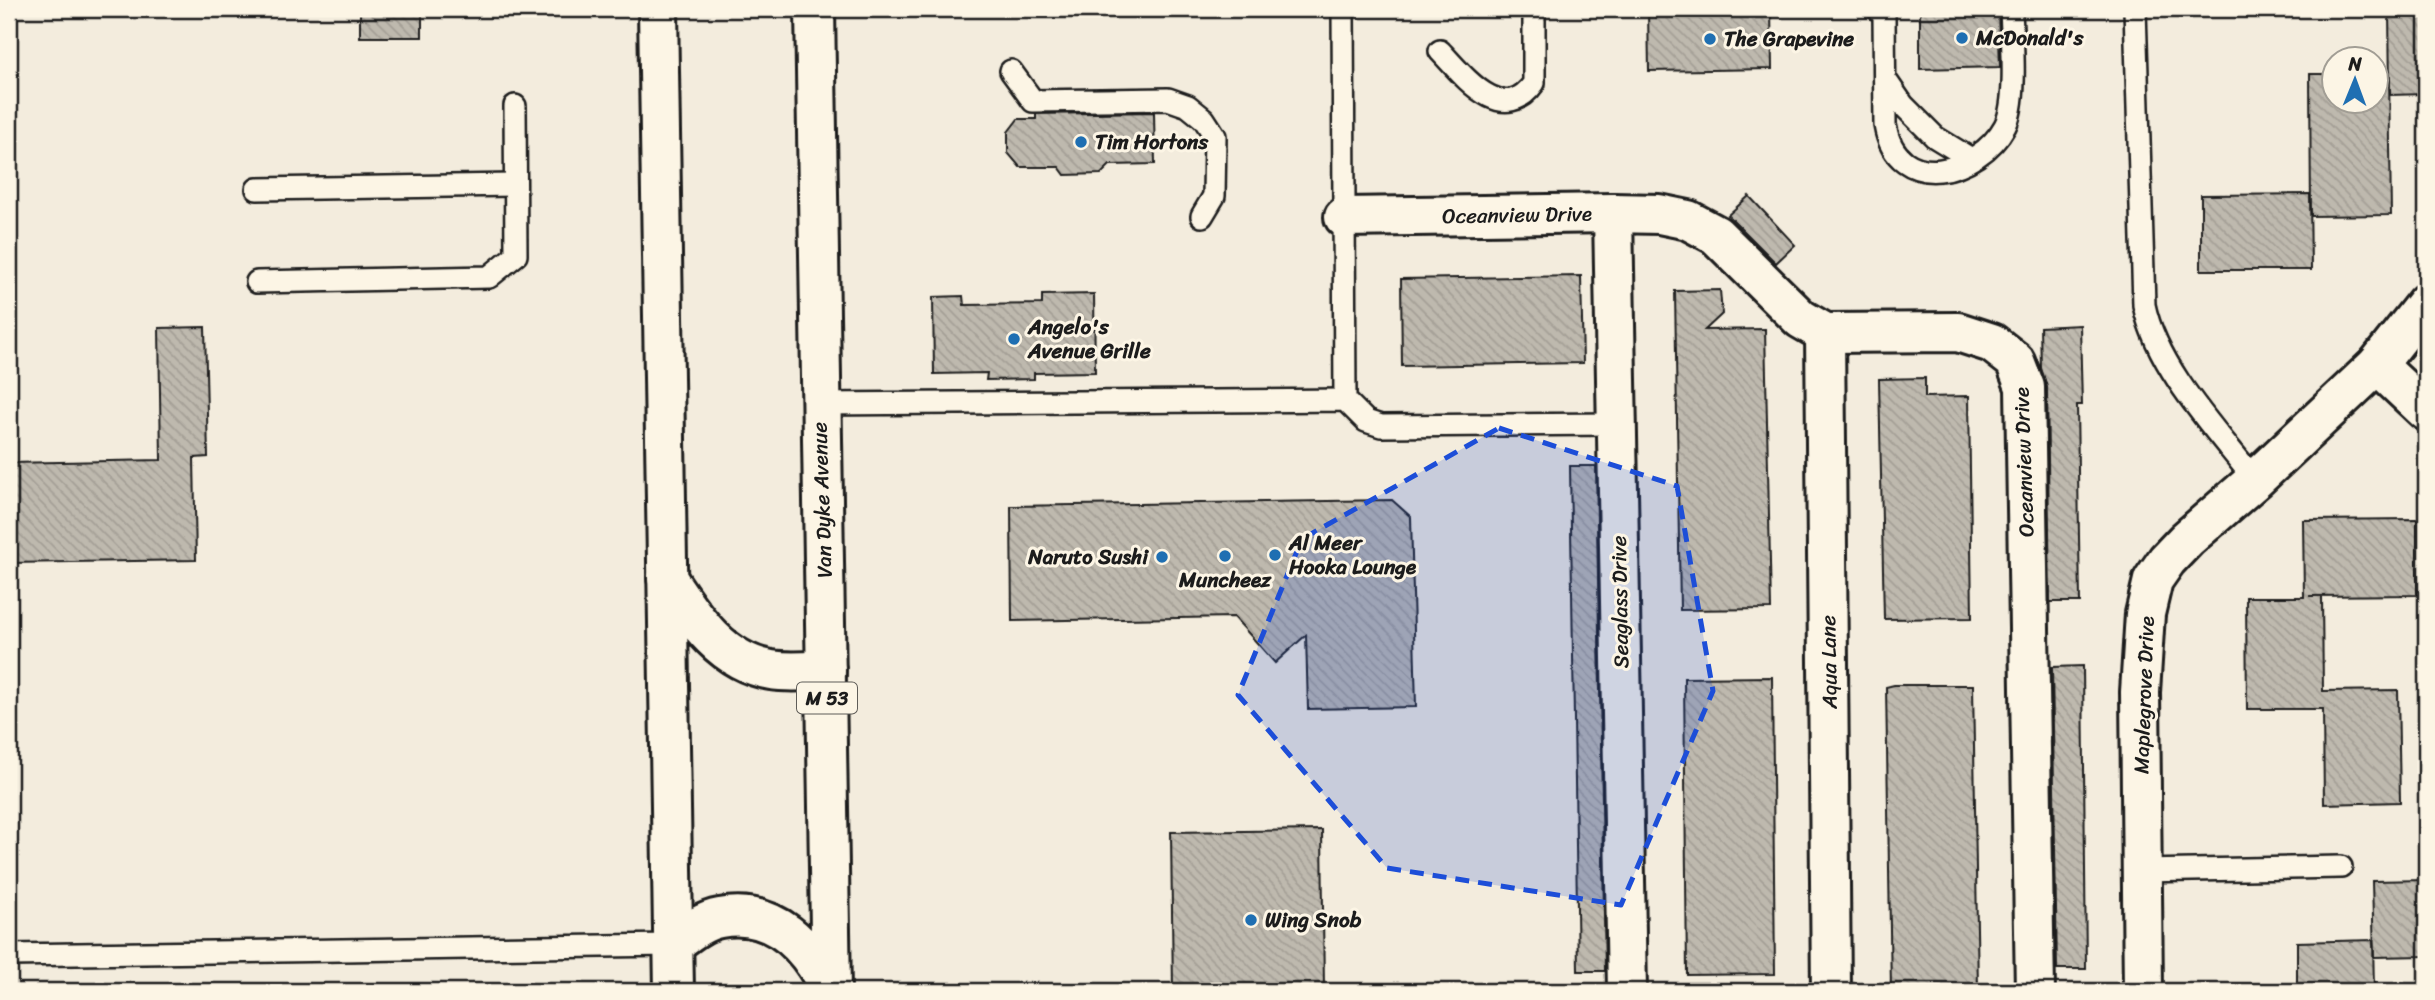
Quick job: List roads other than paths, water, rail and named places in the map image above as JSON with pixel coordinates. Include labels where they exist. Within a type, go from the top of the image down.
[{"type":"street","points":[[658,9],[674,991]]},
{"type":"street","name":"Van Dyke Avenue","points":[[814,9],[830,991]]},
{"type":"street","name":"Oceanview Drive","points":[[1344,217],[1613,213],[1659,214],[1688,219],[1716,234],[1801,319],[1825,333],[1958,332],[1993,343],[2015,361],[2025,387],[2035,991]]},
{"type":"street","name":"Seaglass Drive","points":[[1613,213],[1627,991]]},
{"type":"street","name":"Maplegrove Drive","points":[[2143,991],[2140,692],[2146,614],[2153,580],[2166,560],[2180,546],[2255,480],[2377,365],[2426,303]]},
{"type":"street","name":"Aqua Lane","points":[[1825,333],[1831,991]]},
{"type":"street","points":[[2377,365],[2426,411]]},
{"type":"street","points":[[667,578],[696,621],[734,657],[751,666],[773,671],[826,670]]},
{"type":"street","points":[[672,944],[700,925],[719,918],[741,917],[765,921],[786,931],[803,947],[818,965],[830,991]]},
{"type":"lane","points":[[1343,9],[1345,400],[1366,421],[1381,426],[1617,424]]},
{"type":"lane","points":[[1440,51],[1486,96],[1503,100],[1522,95],[1534,83],[1534,9]]},
{"type":"lane","points":[[1878,9],[1884,16],[1885,125],[1888,139],[1893,151],[1913,168],[1939,170],[1971,159],[1997,138],[2005,125],[2012,95],[2011,9]]},
{"type":"lane","points":[[2136,9],[2144,305],[2149,330],[2189,397],[2255,480]]},
{"type":"lane","points":[[1011,71],[1033,101],[1168,99],[1188,106],[1204,119],[1215,136],[1214,196],[1202,216]]},
{"type":"lane","points":[[1885,79],[1903,105],[1935,137],[1971,159]]},
{"type":"lane","points":[[257,282],[489,277],[516,255],[515,106]]},
{"type":"lane","points":[[257,188],[514,185]]},
{"type":"lane","points":[[820,404],[1345,400]]},
{"type":"lane","points":[[2142,871],[2341,867]]},
{"type":"lane","points":[[9,955],[672,944]]},
{"type":"place","name":"McDonald's","points":[[1962,38]]},
{"type":"place","name":"The Grapevine","points":[[1710,39]]},
{"type":"place","name":"Tim Hortons","points":[[1081,142]]},
{"type":"place","name":"Angelo's Avenue Grille","points":[[1014,339]]},
{"type":"place","name":"Al Meer Hooka Lounge","points":[[1275,555]]},
{"type":"place","name":"Muncheez","points":[[1225,556]]},
{"type":"place","name":"Naruto Sushi","points":[[1162,557]]},
{"type":"place","name":"Wing Snob","points":[[1251,920]]}]
